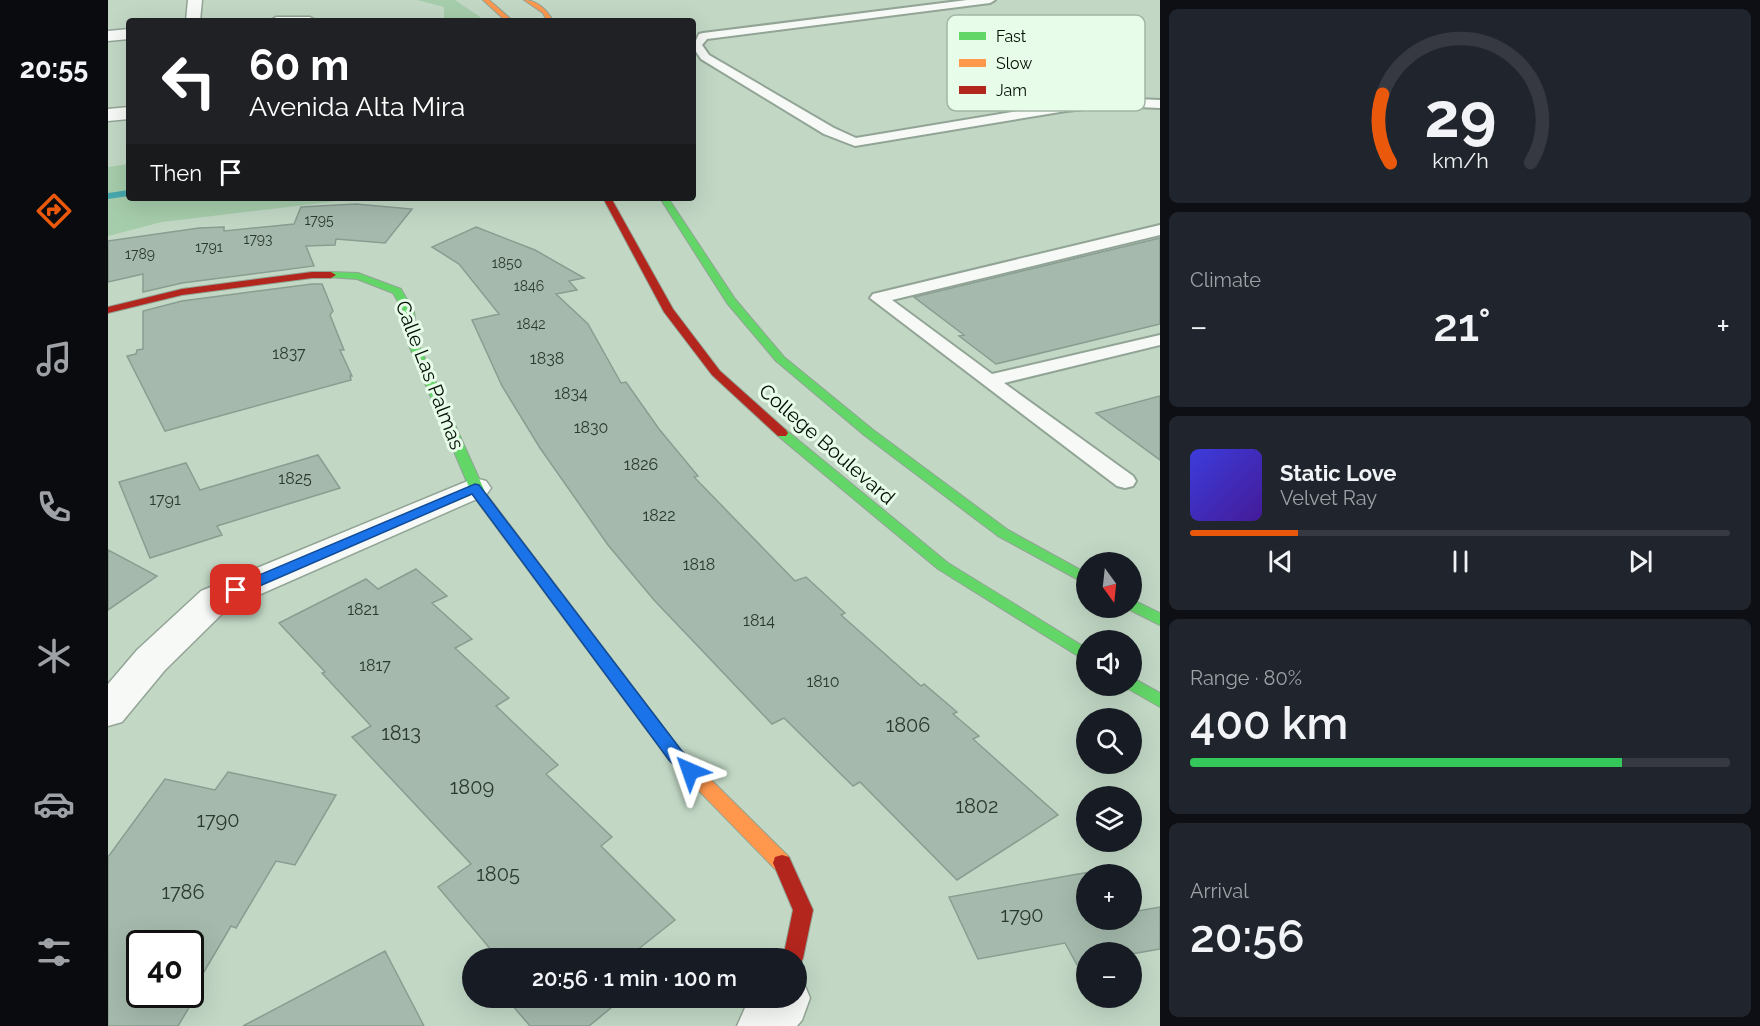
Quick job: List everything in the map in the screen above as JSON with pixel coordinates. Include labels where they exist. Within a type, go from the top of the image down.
[{"type":"main road","points":[[486,0],[508,18]]},
{"type":"main road","points":[[527,0],[544,12],[548,18]]},
{"type":"main road","name":"College Boulevard","points":[[609,201],[668,310],[717,373],[804,453],[943,566],[1076,649]]},
{"type":"main road","name":"College Boulevard","points":[[666,201],[731,301],[780,359],[868,432],[1003,533],[1076,573]]},
{"type":"main road","name":"Calle Las Palmas","points":[[108,310],[182,292],[312,275],[358,276],[397,291],[409,312],[413,343],[475,488],[675,755],[783,864],[803,910],[795,948]]},
{"type":"main road","points":[[1142,610],[1160,620]]},
{"type":"main road","points":[[1142,690],[1160,701]]},
{"type":"street","points":[[193,18],[195,0]]},
{"type":"street","points":[[108,36],[126,34]]},
{"type":"street","points":[[108,114],[126,113]]},
{"type":"street","points":[[108,711],[151,660],[214,600],[475,488]]},
{"type":"street","points":[[763,1026],[780,1008]]},
{"type":"lane","points":[[990,0],[703,36],[697,45],[705,57],[830,131],[855,142],[1042,111]]},
{"type":"lane","points":[[1145,103],[1160,104]]},
{"type":"lane","points":[[1125,481],[879,298],[1160,230]]},
{"type":"lane","points":[[989,381],[1160,340]]},
{"type":"green space","points":[[417,0],[455,0],[480,18],[444,18],[444,7]]},
{"type":"green space","points":[[126,164],[126,201],[338,201],[162,222],[108,236],[108,167]]},
{"type":"building","points":[[356,204],[412,209],[385,243],[336,239],[335,245],[306,246],[314,266],[182,283],[143,292],[143,274],[108,282],[108,241],[199,228],[224,227],[224,231],[294,224],[301,207]]},
{"type":"building","points":[[476,227],[535,250],[584,278],[569,281],[577,290],[556,294],[588,324],[621,383],[626,382],[659,429],[698,476],[694,477],[795,581],[806,577],[845,613],[841,615],[921,686],[924,684],[957,712],[953,714],[979,736],[973,739],[1058,815],[957,880],[860,782],[853,786],[784,718],[772,724],[654,600],[608,545],[540,448],[502,386],[472,320],[499,314],[459,264],[432,247]]},
{"type":"building","points":[[1160,238],[1160,324],[996,364],[959,336],[964,335],[914,297]]},
{"type":"building","points":[[322,284],[333,311],[330,315],[344,350],[340,350],[352,376],[350,376],[351,380],[165,431],[127,356],[143,349],[143,311],[182,301]]},
{"type":"building","points":[[1160,396],[1160,460],[1096,413]]},
{"type":"building","points":[[318,455],[340,488],[217,526],[222,535],[150,558],[119,482],[186,463],[200,490]]},
{"type":"building","points":[[108,550],[157,576],[108,610]]},
{"type":"building","points":[[416,569],[447,596],[432,603],[472,639],[455,648],[509,698],[496,706],[558,765],[546,774],[612,837],[601,846],[675,920],[640,948],[490,948],[438,887],[471,864],[352,737],[371,726],[279,623],[366,579],[378,589]]},
{"type":"building","points":[[228,772],[336,795],[295,865],[276,861],[236,928],[231,926],[204,972],[204,930],[126,930],[126,1008],[189,1008],[178,1026],[108,1026],[108,857],[165,779],[215,790]]},
{"type":"building","points":[[1076,874],[1076,930],[1142,930],[1142,910],[1160,907],[1160,949],[1142,952],[1142,942],[1076,942],[1076,963],[1065,943],[978,959],[949,897]]},
{"type":"building","points":[[385,951],[424,1026],[243,1026]]},
{"type":"building","points":[[515,1008],[611,1008],[589,1026],[530,1026]]},
{"type":"waterway","points":[[108,196],[126,193]]},
{"type":"traffic: fast","points":[[666,201],[731,301],[780,359],[868,432],[1003,533],[1076,573]]},
{"type":"traffic: fast","points":[[331,275],[358,276],[397,291],[409,312],[413,343],[479,494]]},
{"type":"traffic: fast","points":[[782,433],[943,566],[1076,649]]},
{"type":"traffic: fast","points":[[1142,610],[1160,620]]},
{"type":"traffic: fast","points":[[1142,690],[1160,701]]},
{"type":"traffic: slow","points":[[486,0],[507,18]]},
{"type":"traffic: slow","points":[[527,0],[545,12],[548,18]]},
{"type":"traffic: slow","points":[[479,494],[675,755],[782,863]]},
{"type":"traffic: jam","points":[[609,201],[668,310],[716,373],[782,433]]},
{"type":"traffic: jam","points":[[108,310],[182,292],[312,275],[331,275]]},
{"type":"traffic: jam","points":[[782,863],[803,910],[795,948]]},
{"type":"route","points":[[236,590],[475,488],[675,755],[690,771]]}]
